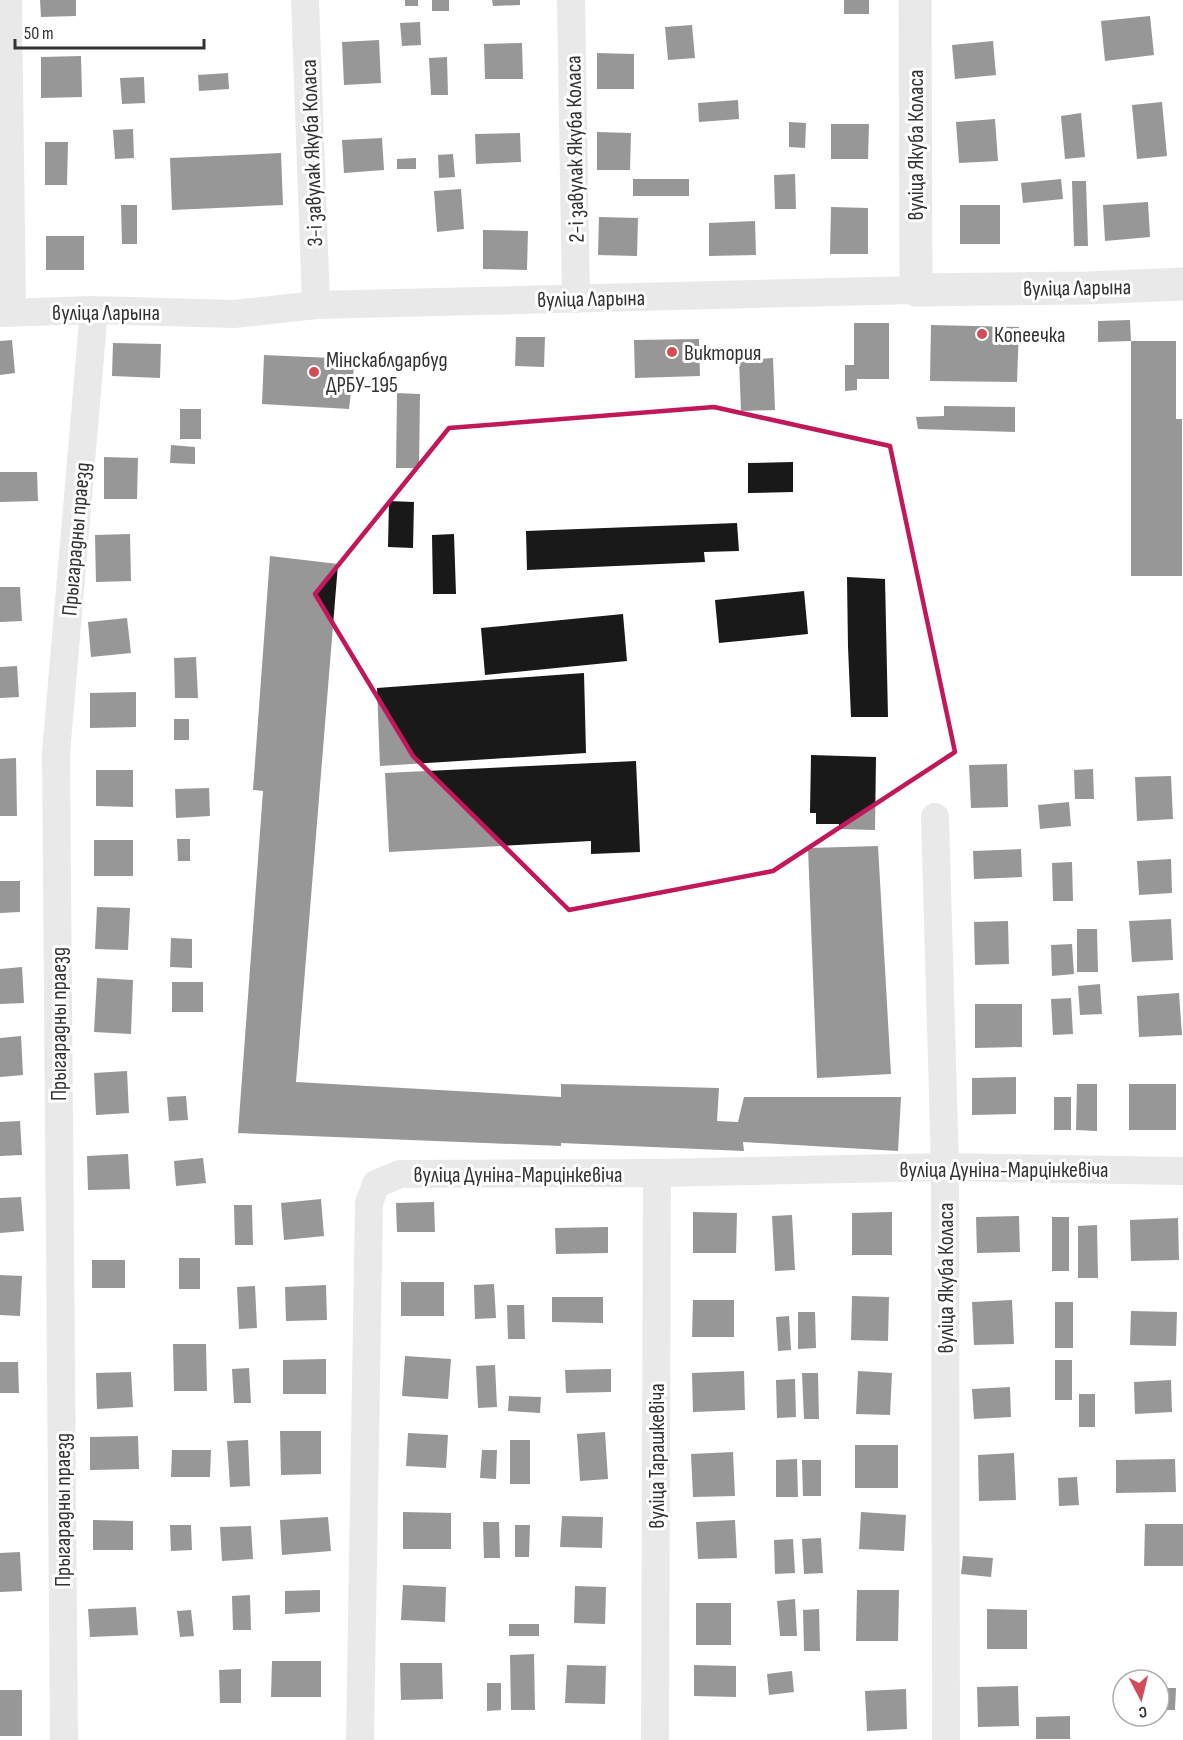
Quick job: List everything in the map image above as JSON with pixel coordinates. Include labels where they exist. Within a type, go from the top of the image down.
[{"type":"street","points":[[6,313],[8,0]]},
{"type":"street","name":"3-і завулак Якуба Коласа","points":[[305,0],[316,305]]},
{"type":"street","name":"2-і завулак Якуба Коласа","points":[[571,0],[576,299]]},
{"type":"street","name":"вуліца Якуба Коласа","points":[[915,0],[916,290]]},
{"type":"street","name":"вуліца Ларына","points":[[6,313],[94,310],[234,314],[316,305],[1183,284]]},
{"type":"street","name":"Прыгарадны праезд","points":[[64,1740],[56,753],[94,310]]},
{"type":"street","name":"вуліца Якуба Коласа","points":[[935,817],[945,1167],[946,1740]]},
{"type":"street","name":"вуліца Дуніна-Марцінкевіча","points":[[360,1740],[369,1203],[376,1184],[400,1174],[657,1173],[945,1167],[1183,1171]]},
{"type":"street","name":"вуліца Тарашкевіча","points":[[655,1740],[657,1173]]},
{"type":"highlighted area","points":[[714,407],[890,446],[955,752],[773,871],[569,910],[413,756],[315,594],[449,428]]},
{"type":"building","points":[[40,0],[76,0],[76,16],[41,17]]},
{"type":"building","points":[[405,0],[418,0],[418,6],[405,6]]},
{"type":"building","points":[[432,0],[449,0],[449,11],[432,11]]},
{"type":"building","points":[[492,0],[520,0],[520,5],[493,6]]},
{"type":"building","points":[[844,0],[869,0],[869,14],[844,14]]},
{"type":"building","points":[[1150,16],[1154,55],[1105,61],[1101,21]]},
{"type":"building","points":[[420,22],[421,45],[402,46],[400,23]]},
{"type":"building","points":[[692,25],[695,58],[668,60],[665,27]]},
{"type":"building","points":[[379,40],[381,83],[344,85],[342,42]]},
{"type":"building","points":[[993,41],[996,75],[955,79],[952,45]]},
{"type":"building","points":[[522,43],[523,79],[485,79],[484,44]]},
{"type":"building","points":[[597,53],[634,54],[634,89],[597,89]]},
{"type":"building","points":[[81,56],[82,97],[41,98],[41,57]]},
{"type":"building","points":[[447,57],[448,95],[431,95],[429,58]]},
{"type":"building","points":[[228,73],[229,89],[199,91],[198,75]]},
{"type":"building","points":[[144,77],[145,103],[122,104],[120,78]]},
{"type":"building","points":[[738,100],[739,119],[699,122],[698,103]]},
{"type":"building","points":[[1162,102],[1167,156],[1137,159],[1132,105]]},
{"type":"building","points":[[1081,113],[1085,157],[1065,159],[1061,116]]},
{"type":"building","points":[[995,119],[998,161],[959,163],[956,122]]},
{"type":"building","points":[[789,122],[806,123],[805,148],[789,147]]},
{"type":"building","points":[[831,124],[869,124],[868,159],[831,159]]},
{"type":"building","points":[[133,129],[134,158],[115,159],[113,130]]},
{"type":"building","points":[[597,132],[631,133],[630,170],[597,170]]},
{"type":"building","points":[[520,133],[521,162],[476,164],[475,134]]},
{"type":"building","points":[[382,138],[384,170],[344,173],[342,140]]},
{"type":"building","points":[[45,142],[68,142],[67,185],[45,185]]},
{"type":"building","points":[[281,153],[283,205],[172,210],[170,158]]},
{"type":"building","points":[[453,154],[455,177],[439,178],[438,155]]},
{"type":"building","points":[[416,158],[416,169],[397,169],[397,159]]},
{"type":"building","points":[[795,174],[796,209],[775,209],[774,175]]},
{"type":"building","points":[[633,179],[689,179],[689,196],[633,196]]},
{"type":"building","points":[[1061,179],[1063,199],[1023,203],[1021,183]]},
{"type":"building","points":[[1072,181],[1086,181],[1088,246],[1074,246]]},
{"type":"building","points":[[461,189],[464,229],[437,232],[434,191]]},
{"type":"building","points":[[1148,202],[1150,237],[1105,241],[1103,205]]},
{"type":"building","points":[[121,205],[137,205],[137,244],[122,244]]},
{"type":"building","points":[[960,205],[1000,205],[1000,244],[960,244]]},
{"type":"building","points":[[831,207],[868,208],[868,254],[830,254]]},
{"type":"building","points":[[599,217],[638,218],[637,256],[598,255]]},
{"type":"building","points":[[755,221],[756,255],[709,256],[709,223]]},
{"type":"building","points":[[483,230],[528,231],[527,270],[483,269]]},
{"type":"building","points":[[46,236],[84,236],[84,270],[46,270]]},
{"type":"building","points":[[1130,320],[1131,341],[1098,342],[1098,321]]},
{"type":"building","points":[[854,323],[889,323],[889,379],[857,379],[857,390],[845,391],[845,365],[854,365]]},
{"type":"building","points":[[931,325],[1019,327],[1017,382],[930,381]]},
{"type":"building","points":[[516,337],[545,337],[544,367],[515,366]]},
{"type":"building","points":[[699,339],[700,376],[635,378],[634,340]]},
{"type":"building","points":[[12,340],[15,373],[0,375],[0,341]]},
{"type":"building","points":[[1131,341],[1176,341],[1176,419],[1182,419],[1182,576],[1131,576]]},
{"type":"building","points":[[113,343],[161,344],[160,378],[112,376]]},
{"type":"building","points":[[264,355],[355,359],[349,409],[262,404]]},
{"type":"building","points":[[773,358],[775,410],[741,411],[739,360]]},
{"type":"building","points":[[397,393],[420,394],[419,468],[396,468]]},
{"type":"building","points":[[944,406],[1015,407],[1015,432],[918,429],[916,417],[944,416]]},
{"type":"building","points":[[180,409],[201,409],[201,439],[180,439]]},
{"type":"building","points":[[171,445],[195,447],[195,464],[170,463]]},
{"type":"building","points":[[104,457],[138,458],[137,499],[104,499]]},
{"type":"building","points":[[793,462],[793,492],[748,493],[748,463]]},
{"type":"building","points":[[0,472],[37,472],[38,501],[0,502]]},
{"type":"building","points":[[389,501],[414,502],[413,548],[388,547]]},
{"type":"building","points":[[737,523],[739,551],[704,552],[705,562],[527,570],[526,531]]},
{"type":"building","points":[[130,534],[131,581],[96,582],[95,535]]},
{"type":"building","points":[[454,534],[456,594],[433,594],[432,535]]},
{"type":"building","points":[[270,556],[338,564],[296,1082],[561,1097],[561,1084],[719,1088],[717,1121],[738,1122],[744,1097],[901,1097],[898,1151],[743,1142],[744,1151],[238,1133],[263,791],[253,790]]},
{"type":"building","points":[[847,577],[885,579],[888,717],[851,717]]},
{"type":"building","points":[[0,587],[20,587],[22,621],[0,622]]},
{"type":"building","points":[[804,591],[808,634],[719,643],[715,600]]},
{"type":"building","points":[[623,614],[627,661],[485,675],[481,628]]},
{"type":"building","points":[[127,618],[131,653],[91,657],[88,622]]},
{"type":"building","points":[[196,657],[198,698],[175,698],[174,658]]},
{"type":"building","points":[[17,666],[19,697],[0,698],[0,667]]},
{"type":"building","points":[[584,673],[586,753],[380,766],[377,688]]},
{"type":"building","points":[[136,692],[136,727],[90,728],[90,693]]},
{"type":"building","points":[[174,719],[189,719],[189,740],[174,740]]},
{"type":"building","points":[[811,755],[876,757],[875,830],[839,829],[839,824],[816,824],[816,813],[810,813]]},
{"type":"building","points":[[16,758],[17,816],[0,816],[0,759]]},
{"type":"building","points":[[636,761],[640,852],[591,854],[591,841],[389,852],[385,773]]},
{"type":"building","points":[[1007,764],[1008,807],[971,808],[969,765]]},
{"type":"building","points":[[1093,769],[1094,799],[1075,799],[1074,770]]},
{"type":"building","points":[[96,770],[133,770],[133,807],[96,806]]},
{"type":"building","points":[[1171,776],[1173,819],[1137,821],[1135,777]]},
{"type":"building","points":[[209,788],[210,816],[176,818],[175,789]]},
{"type":"building","points":[[1069,802],[1071,826],[1040,829],[1038,805]]},
{"type":"building","points":[[177,839],[190,839],[190,861],[178,861]]},
{"type":"building","points":[[94,840],[133,840],[133,876],[94,876]]},
{"type":"building","points":[[878,846],[891,1074],[817,1078],[808,848]]},
{"type":"building","points":[[1021,849],[1022,877],[974,879],[973,851]]},
{"type":"building","points":[[1171,859],[1172,893],[1139,895],[1137,861]]},
{"type":"building","points":[[1072,862],[1073,901],[1053,901],[1052,863]]},
{"type":"building","points":[[0,881],[20,881],[20,912],[0,913]]},
{"type":"building","points":[[97,907],[130,908],[128,950],[95,949]]},
{"type":"building","points":[[1171,919],[1173,960],[1132,962],[1129,921]]},
{"type":"building","points":[[1008,921],[1009,964],[975,965],[974,922]]},
{"type":"building","points":[[1077,929],[1097,929],[1098,972],[1077,972]]},
{"type":"building","points":[[171,938],[192,939],[192,968],[170,967]]},
{"type":"building","points":[[1072,944],[1074,974],[1052,976],[1051,945]]},
{"type":"building","points":[[22,967],[24,1003],[0,1004],[0,969]]},
{"type":"building","points":[[97,978],[133,980],[131,1034],[94,1032]]},
{"type":"building","points":[[172,982],[203,982],[203,1012],[172,1012]]},
{"type":"building","points":[[1100,984],[1102,1014],[1080,1015],[1078,986]]},
{"type":"building","points":[[1179,993],[1182,1035],[1139,1037],[1137,996]]},
{"type":"building","points":[[1071,998],[1073,1034],[1053,1035],[1051,999]]},
{"type":"building","points":[[975,1004],[1022,1004],[1022,1047],[975,1048]]},
{"type":"building","points":[[21,1036],[23,1075],[0,1077],[0,1038]]},
{"type":"building","points":[[127,1071],[129,1113],[96,1115],[94,1073]]},
{"type":"building","points":[[1016,1077],[1016,1114],[972,1115],[972,1078]]},
{"type":"building","points":[[1077,1084],[1097,1084],[1097,1131],[1076,1130]]},
{"type":"building","points":[[1129,1084],[1176,1084],[1176,1130],[1129,1130]]},
{"type":"building","points":[[186,1096],[188,1120],[169,1121],[167,1097]]},
{"type":"building","points":[[1054,1097],[1071,1097],[1071,1130],[1054,1130]]},
{"type":"building","points":[[20,1121],[22,1155],[0,1156],[0,1122]]},
{"type":"building","points":[[128,1154],[130,1189],[88,1190],[87,1156]]},
{"type":"building","points":[[203,1158],[206,1183],[176,1186],[174,1161]]},
{"type":"building","points":[[21,1197],[24,1231],[0,1233],[0,1198]]},
{"type":"building","points":[[321,1199],[324,1236],[284,1240],[281,1203]]},
{"type":"building","points":[[434,1202],[435,1232],[397,1232],[396,1203]]},
{"type":"building","points":[[234,1205],[252,1205],[253,1245],[235,1245]]},
{"type":"building","points":[[693,1212],[737,1213],[736,1253],[693,1253]]},
{"type":"building","points":[[892,1212],[892,1255],[852,1255],[852,1213]]},
{"type":"building","points":[[792,1215],[795,1270],[775,1271],[772,1216]]},
{"type":"building","points":[[1019,1216],[1020,1252],[977,1253],[976,1217]]},
{"type":"building","points":[[1052,1217],[1069,1217],[1069,1271],[1052,1271]]},
{"type":"building","points":[[1178,1218],[1179,1260],[1131,1261],[1130,1220]]},
{"type":"building","points":[[1097,1225],[1098,1278],[1078,1278],[1078,1226]]},
{"type":"building","points":[[608,1227],[608,1253],[556,1254],[555,1228]]},
{"type":"building","points":[[179,1258],[200,1258],[200,1289],[179,1289]]},
{"type":"building","points":[[92,1260],[125,1260],[125,1288],[92,1288]]},
{"type":"building","points":[[0,1275],[22,1276],[20,1316],[0,1315]]},
{"type":"building","points":[[401,1282],[444,1282],[444,1316],[401,1316]]},
{"type":"building","points":[[494,1284],[496,1318],[475,1319],[474,1285]]},
{"type":"building","points":[[326,1285],[327,1320],[286,1321],[285,1287]]},
{"type":"building","points":[[255,1286],[257,1328],[239,1329],[237,1287]]},
{"type":"building","points":[[852,1296],[889,1297],[888,1341],[851,1340]]},
{"type":"building","points":[[552,1297],[603,1297],[603,1323],[552,1322]]},
{"type":"building","points":[[693,1300],[734,1300],[734,1337],[692,1337]]},
{"type":"building","points":[[1012,1300],[1014,1344],[974,1345],[972,1302]]},
{"type":"building","points":[[1055,1302],[1073,1302],[1073,1348],[1055,1348]]},
{"type":"building","points":[[507,1305],[524,1305],[525,1339],[508,1339]]},
{"type":"building","points":[[1131,1311],[1177,1312],[1176,1346],[1130,1345]]},
{"type":"building","points":[[798,1312],[815,1312],[816,1348],[798,1349]]},
{"type":"building","points":[[789,1316],[791,1350],[778,1351],[776,1317]]},
{"type":"building","points":[[173,1344],[206,1344],[207,1391],[174,1391]]},
{"type":"building","points":[[405,1356],[451,1359],[448,1399],[402,1396]]},
{"type":"building","points":[[326,1359],[326,1394],[283,1394],[283,1360]]},
{"type":"building","points":[[1055,1360],[1072,1360],[1072,1400],[1055,1400]]},
{"type":"building","points":[[0,1362],[18,1362],[19,1393],[0,1393]]},
{"type":"building","points":[[495,1365],[497,1407],[478,1408],[476,1366]]},
{"type":"building","points":[[249,1368],[251,1403],[234,1403],[232,1369]]},
{"type":"building","points":[[611,1369],[611,1392],[566,1393],[565,1370]]},
{"type":"building","points":[[744,1371],[745,1410],[693,1412],[692,1373]]},
{"type":"building","points":[[858,1371],[892,1373],[890,1415],[856,1414]]},
{"type":"building","points":[[131,1372],[133,1407],[97,1409],[96,1373]]},
{"type":"building","points":[[802,1373],[818,1373],[819,1419],[804,1419]]},
{"type":"building","points":[[795,1379],[796,1417],[777,1418],[776,1380]]},
{"type":"building","points":[[1171,1380],[1172,1412],[1135,1414],[1134,1382]]},
{"type":"building","points":[[1010,1387],[1011,1417],[974,1419],[972,1389]]},
{"type":"building","points":[[1079,1394],[1095,1394],[1095,1427],[1079,1427]]},
{"type":"building","points":[[509,1396],[541,1397],[540,1413],[508,1411]]},
{"type":"building","points":[[280,1431],[321,1431],[321,1474],[281,1475]]},
{"type":"building","points":[[605,1432],[608,1479],[580,1481],[577,1434]]},
{"type":"building","points":[[408,1433],[448,1435],[446,1468],[406,1466]]},
{"type":"building","points":[[138,1436],[139,1469],[90,1470],[90,1437]]},
{"type":"building","points":[[248,1440],[250,1486],[230,1487],[227,1441]]},
{"type":"building","points":[[510,1440],[530,1440],[530,1484],[510,1484]]},
{"type":"building","points":[[855,1445],[898,1445],[898,1488],[855,1488]]},
{"type":"building","points":[[172,1450],[211,1450],[210,1477],[171,1477]]},
{"type":"building","points":[[482,1450],[497,1450],[496,1479],[480,1478]]},
{"type":"building","points":[[733,1452],[735,1496],[693,1497],[691,1454]]},
{"type":"building","points":[[1014,1453],[1016,1500],[979,1501],[978,1455]]},
{"type":"building","points":[[797,1459],[798,1497],[776,1497],[776,1460]]},
{"type":"building","points":[[1175,1459],[1176,1492],[1116,1493],[1116,1460]]},
{"type":"building","points":[[802,1460],[821,1460],[821,1496],[803,1496]]},
{"type":"building","points":[[1077,1477],[1079,1505],[1059,1506],[1058,1478]]},
{"type":"building","points":[[403,1512],[451,1513],[451,1549],[403,1549]]},
{"type":"building","points":[[861,1512],[906,1515],[904,1551],[859,1549]]},
{"type":"building","points":[[562,1516],[603,1517],[602,1548],[560,1547]]},
{"type":"building","points":[[328,1517],[331,1551],[282,1555],[280,1520]]},
{"type":"building","points":[[93,1520],[133,1521],[133,1550],[93,1550]]},
{"type":"building","points":[[735,1520],[737,1558],[698,1559],[696,1522]]},
{"type":"building","points":[[483,1522],[499,1522],[500,1558],[484,1558]]},
{"type":"building","points":[[1145,1524],[1183,1524],[1183,1566],[1144,1566]]},
{"type":"building","points":[[170,1525],[191,1525],[192,1550],[171,1551]]},
{"type":"building","points":[[515,1525],[530,1525],[529,1557],[515,1557]]},
{"type":"building","points":[[251,1526],[253,1559],[222,1561],[220,1527]]},
{"type":"building","points":[[821,1538],[823,1573],[804,1574],[802,1539]]},
{"type":"building","points":[[793,1539],[795,1573],[775,1574],[774,1540]]},
{"type":"building","points":[[20,1552],[22,1591],[0,1592],[0,1553]]},
{"type":"building","points":[[963,1556],[993,1558],[991,1577],[961,1574]]},
{"type":"building","points":[[403,1585],[446,1587],[445,1622],[401,1620]]},
{"type":"building","points":[[575,1586],[606,1587],[605,1624],[574,1623]]},
{"type":"building","points":[[320,1590],[320,1612],[285,1614],[285,1591]]},
{"type":"building","points":[[857,1590],[899,1590],[898,1641],[856,1641]]},
{"type":"building","points":[[250,1595],[251,1630],[233,1630],[232,1596]]},
{"type":"building","points":[[795,1599],[797,1636],[780,1636],[777,1601]]},
{"type":"building","points":[[696,1603],[731,1603],[731,1645],[696,1645]]},
{"type":"building","points":[[136,1607],[138,1635],[90,1637],[88,1609]]},
{"type":"building","points":[[819,1609],[820,1651],[804,1651],[803,1610]]},
{"type":"building","points":[[987,1609],[1027,1610],[1027,1649],[987,1649]]},
{"type":"building","points":[[191,1610],[194,1636],[180,1637],[177,1611]]},
{"type":"building","points":[[509,1624],[539,1624],[539,1636],[509,1636]]},
{"type":"building","points":[[534,1654],[535,1710],[511,1710],[510,1655]]},
{"type":"building","points":[[272,1661],[321,1661],[321,1697],[271,1697]]},
{"type":"building","points":[[400,1663],[442,1663],[443,1699],[401,1700]]},
{"type":"building","points":[[567,1665],[606,1666],[605,1704],[565,1703]]},
{"type":"building","points":[[694,1665],[736,1666],[736,1697],[694,1696]]},
{"type":"building","points":[[241,1669],[241,1703],[220,1703],[219,1670]]},
{"type":"building","points":[[792,1671],[794,1692],[769,1695],[767,1674]]},
{"type":"building","points":[[487,1683],[501,1683],[501,1710],[487,1711]]},
{"type":"building","points":[[1018,1686],[1019,1726],[978,1727],[977,1687]]},
{"type":"building","points":[[1171,1688],[1176,1688],[1175,1710],[1171,1710]]},
{"type":"building","points":[[906,1689],[907,1729],[867,1731],[865,1691]]},
{"type":"building","points":[[0,1690],[22,1690],[22,1736],[0,1736]]},
{"type":"building","points":[[1070,1716],[1070,1739],[1036,1739],[1036,1717]]},
{"type":"place","name":"Копеечка","points":[[982,334]]},
{"type":"place","name":"Виктория","points":[[672,352]]},
{"type":"place","name":"Мінскаблдарбуд ДРБУ-195","points":[[314,372]]}]
